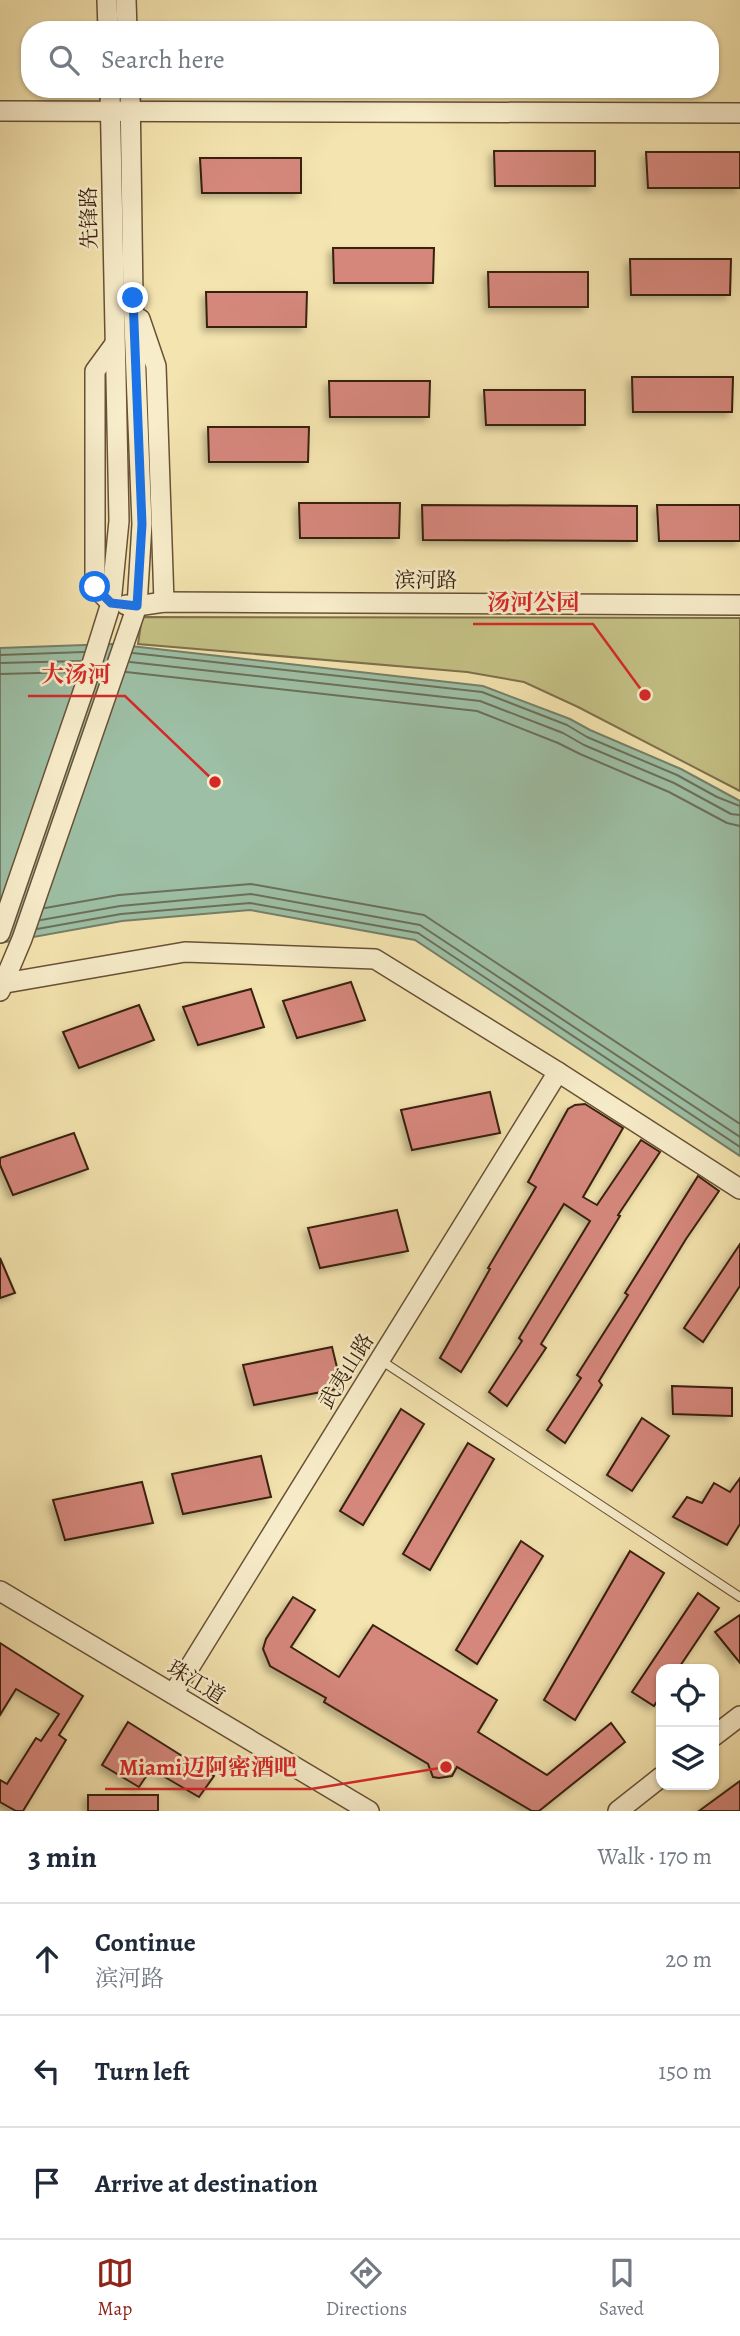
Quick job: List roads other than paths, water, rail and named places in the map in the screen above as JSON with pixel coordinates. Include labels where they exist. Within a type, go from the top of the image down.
[{"type":"street","points":[[107,0],[108,21]]},
{"type":"street","points":[[126,0],[127,21]]},
{"type":"street","name":"先锋路","points":[[0,933],[111,603],[119,521],[110,98]]},
{"type":"street","points":[[1,986],[22,939],[137,606],[142,524],[133,298],[130,98]]},
{"type":"street","points":[[0,111],[740,113]]},
{"type":"street","points":[[133,298],[156,366],[164,602]]},
{"type":"street","name":"滨河路","points":[[111,603],[137,606],[164,602],[740,605]]},
{"type":"street","points":[[1,986],[185,952],[375,959],[740,1189]]},
{"type":"street","name":"武夷山路","points":[[173,1695],[558,1072]]},
{"type":"street","name":"珠江道","points":[[0,1591],[369,1811]]},
{"type":"street","points":[[719,1732],[740,1716]]},
{"type":"street","points":[[618,1811],[656,1781]]},
{"type":"lane","points":[[388,1365],[740,1597]]},
{"type":"water","points":[[113,644],[483,686],[570,719],[681,769],[740,801],[740,1156],[415,940],[250,910],[122,921],[0,943],[0,648]]},
{"type":"place","name":"汤河公园","points":[[645,695]]},
{"type":"place","name":"大汤河","points":[[215,782]]},
{"type":"place","name":"Miami迈阿密酒吧","points":[[446,1767]]}]
